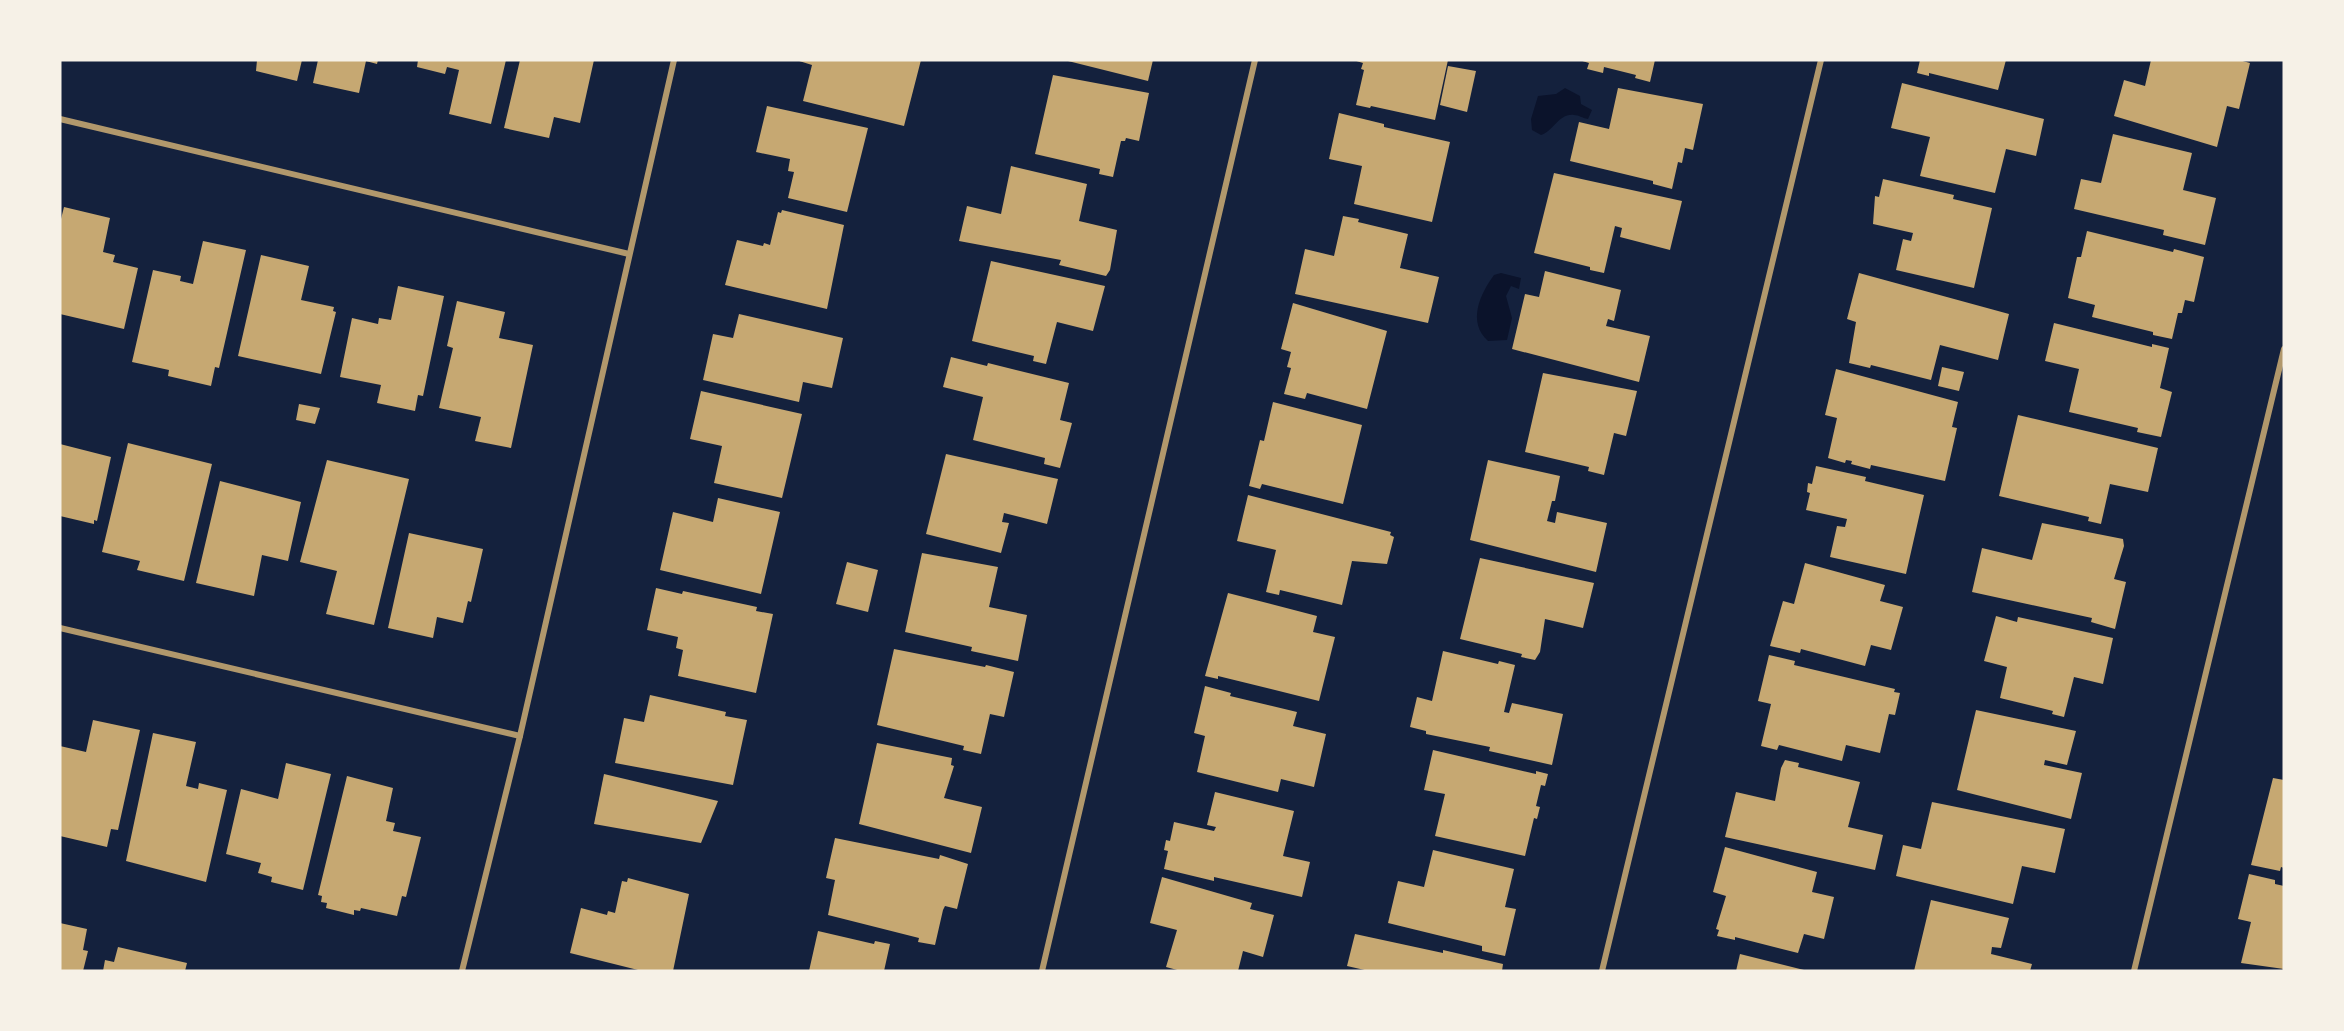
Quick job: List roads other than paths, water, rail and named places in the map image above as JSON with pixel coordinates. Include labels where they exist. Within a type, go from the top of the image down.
[{"type":"street","points":[[462,971],[520,736],[674,60]]},
{"type":"street","points":[[1042,971],[1255,60]]},
{"type":"street","points":[[1602,971],[1821,60]]},
{"type":"street","points":[[60,119],[629,254]]},
{"type":"street","points":[[2134,971],[2284,350]]},
{"type":"street","points":[[60,628],[520,736]]},
{"type":"water","points":[[1565,88],[1580,96],[1581,104],[1592,110],[1588,119],[1569,115],[1541,135],[1532,130],[1531,119],[1538,96],[1556,94]]},
{"type":"water","points":[[1501,273],[1521,278],[1519,289],[1511,286],[1506,296],[1512,318],[1507,340],[1488,341],[1478,325],[1478,308],[1480,299],[1494,275]]}]
